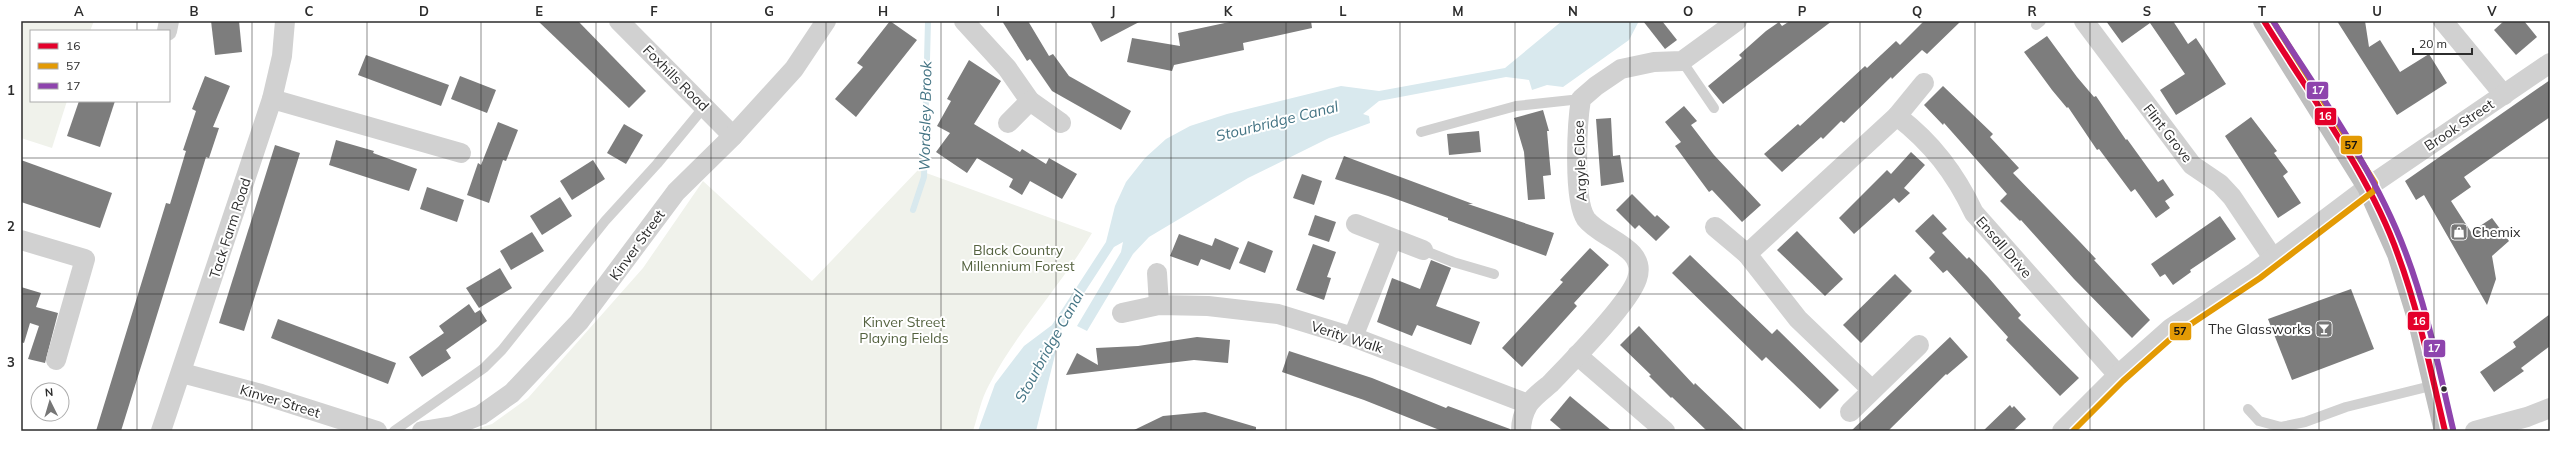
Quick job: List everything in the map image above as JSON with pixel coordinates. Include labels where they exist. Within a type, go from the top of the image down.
[{"type":"highway","points":[[2264,21],[2368,187],[2398,254],[2435,385],[2445,431]]},
{"type":"street","name":"Tack Farm Road","points":[[161,431],[182,373],[272,99],[282,56],[285,21]]},
{"type":"street","name":"Foxhills Road","points":[[619,21],[733,136]]},
{"type":"street","name":"Kinver Street","points":[[422,431],[453,426],[481,415],[512,393],[579,322],[676,192],[733,136],[794,69],[826,21]]},
{"type":"street","points":[[964,21],[1007,68],[1030,101],[1060,123]]},
{"type":"street","points":[[1581,99],[1596,86],[1621,69],[1654,62],[1682,61],[1737,21]]},
{"type":"street","name":"Flint Grove","points":[[2084,21],[2192,165],[2220,184],[2232,196],[2273,258]]},
{"type":"street","points":[[2443,21],[2504,95]]},
{"type":"street","name":"Brook Street","points":[[2062,431],[2118,375],[2171,328],[2273,258],[2368,187],[2550,63]]},
{"type":"street","points":[[1747,254],[1897,116],[1924,83]]},
{"type":"street","points":[[272,99],[461,153]]},
{"type":"street","name":"Argyle Close","points":[[1528,404],[1577,355],[1630,293],[1637,279],[1639,266],[1629,250],[1598,230],[1586,219],[1579,201],[1577,145],[1581,99]]},
{"type":"street","points":[[1008,123],[1030,101]]},
{"type":"street","name":"Ensall Drive","points":[[1897,116],[1915,130],[1944,162],[1960,183],[1974,213],[2118,375]]},
{"type":"street","points":[[1356,224],[1423,250]]},
{"type":"street","points":[[1715,227],[1747,254],[1798,319],[1872,390]]},
{"type":"street","points":[[1353,337],[1392,239]]},
{"type":"street","points":[[21,240],[85,259],[56,360]]},
{"type":"street","points":[[1157,274],[1159,305]]},
{"type":"street","name":"Verity Walk","points":[[1122,313],[1159,305],[1208,306],[1278,314],[1353,337],[1528,404]]},
{"type":"street","points":[[1850,412],[1920,345]]},
{"type":"street","points":[[1577,355],[1665,431]]},
{"type":"street","name":"Kinver Street","points":[[182,373],[262,394],[378,431]]},
{"type":"street","points":[[1521,431],[1528,404]]},
{"type":"street","points":[[2474,431],[2528,417],[2550,408]]},
{"type":"lane","points":[[1682,61],[1714,108]]},
{"type":"lane","points":[[1421,132],[1516,106],[1581,99]]},
{"type":"lane","points":[[394,431],[484,368],[502,350],[600,227],[704,107]]},
{"type":"lane","points":[[1423,250],[1453,262],[1494,274]]},
{"type":"lane","points":[[2248,408],[2259,421],[2271,428],[2306,427],[2346,407],[2435,385]]},
{"type":"green space","points":[[21,21],[94,21],[90,30],[30,30],[30,102],[67,102],[52,148],[21,138]]},
{"type":"green space","name":"Kinver Street Playing Fields","points":[[918,170],[1092,233],[1067,272],[1000,365],[984,396],[973,431],[469,431],[492,424],[528,398],[643,268],[703,181],[812,281]]},
{"type":"water","name":"Stourbridge Canal","points":[[1562,21],[1639,21],[1629,40],[1563,87],[1547,85],[1532,90],[1529,80],[1506,77],[1379,101],[1363,114],[1369,116],[1370,123],[1329,138],[1248,178],[1149,237],[1133,254],[1087,331],[1077,326],[1121,252],[1123,242],[1114,247],[1062,327],[1036,431],[978,431],[995,384],[1024,346],[1052,325],[1106,242],[1115,206],[1126,182],[1145,158],[1166,139],[1190,126],[1227,114],[1341,86],[1379,91],[1505,68]]},
{"type":"building","points":[[211,21],[239,21],[242,52],[215,55]]},
{"type":"building","points":[[538,21],[578,21],[646,91],[629,108]]},
{"type":"building","points":[[890,21],[917,40],[856,117],[835,99],[863,67],[857,63]]},
{"type":"building","points":[[1002,21],[1028,21],[1049,56],[1053,54],[1069,76],[1131,111],[1121,130],[1052,91],[1030,59],[1027,61]]},
{"type":"building","points":[[1090,21],[1141,21],[1101,42]]},
{"type":"building","points":[[1234,21],[1311,21],[1312,28],[1243,43],[1244,50],[1174,65],[1172,71],[1127,62],[1132,38],[1180,46],[1178,33]]},
{"type":"building","points":[[1643,21],[1662,21],[1677,40],[1665,49]]},
{"type":"building","points":[[1790,21],[1832,21],[1723,104],[1708,86],[1742,58],[1739,55],[1766,31],[1779,22],[1782,26]]},
{"type":"building","points":[[1924,21],[1961,21],[1927,54],[1922,50],[1892,79],[1891,77],[1844,123],[1841,121],[1823,139],[1821,137],[1782,172],[1764,154],[1798,124],[1800,126],[1865,66],[1867,68],[1896,41],[1900,45]]},
{"type":"building","points":[[2106,21],[2173,21],[2188,44],[2196,38],[2226,84],[2176,115],[2160,90],[2185,74],[2150,23],[2122,43]]},
{"type":"building","points":[[2337,21],[2365,21],[2369,47],[2380,40],[2400,72],[2429,54],[2447,83],[2397,115]]},
{"type":"building","points":[[2504,21],[2524,21],[2537,37],[2516,55],[2494,30]]},
{"type":"building","points":[[2047,36],[2077,77],[2094,97],[2096,96],[2126,140],[2127,139],[2158,182],[2163,179],[2174,195],[2165,201],[2170,208],[2156,218],[2135,189],[2131,192],[2099,149],[2097,150],[2068,107],[2067,108],[2052,90],[2024,52]]},
{"type":"building","points":[[366,55],[449,85],[441,106],[358,75]]},
{"type":"building","points":[[969,60],[1001,81],[974,124],[1020,152],[1022,149],[1046,164],[1049,158],[1077,174],[1062,199],[1030,181],[1022,195],[1009,187],[1013,179],[977,158],[967,173],[936,152],[950,133],[937,126],[951,101],[947,99]]},
{"type":"building","points":[[205,76],[230,86],[213,127],[219,128],[209,158],[206,157],[121,431],[96,431],[166,203],[170,204],[186,151],[183,150],[196,111],[192,109]]},
{"type":"building","points":[[460,76],[496,90],[487,113],[451,99]]},
{"type":"building","points":[[2550,80],[2550,117],[2464,177],[2471,187],[2451,201],[2471,232],[2492,218],[2509,241],[2492,256],[2496,279],[2487,305],[2424,195],[2416,200],[2405,181]]},
{"type":"building","points":[[1943,86],[1993,134],[1990,137],[2019,168],[2013,173],[2096,259],[2094,260],[2150,320],[2132,338],[2074,279],[2021,220],[2020,221],[2000,201],[2007,194],[1944,123],[1943,125],[1924,105]]},
{"type":"building","points":[[79,102],[115,102],[100,147],[67,136]]},
{"type":"building","points":[[1684,106],[1697,121],[1691,125],[1714,155],[1761,205],[1742,222],[1712,190],[1709,192],[1675,146],[1681,142],[1665,122]]},
{"type":"building","points":[[1543,110],[1549,131],[1547,131],[1551,175],[1543,176],[1545,199],[1528,200],[1524,152],[1514,118]]},
{"type":"building","points":[[2251,117],[2277,151],[2274,153],[2288,172],[2283,176],[2301,203],[2278,218],[2225,136]]},
{"type":"building","points":[[1611,118],[1613,156],[1620,155],[1624,182],[1601,186],[1596,119]]},
{"type":"building","points":[[498,122],[518,130],[506,161],[503,160],[489,203],[467,195],[478,163],[481,165]]},
{"type":"building","points":[[624,124],[643,135],[626,164],[607,153]]},
{"type":"building","points":[[1479,131],[1481,152],[1449,155],[1447,134]]},
{"type":"building","points":[[336,140],[374,151],[373,153],[417,169],[409,191],[329,165]]},
{"type":"building","points":[[275,145],[300,153],[244,331],[219,323]]},
{"type":"building","points":[[1911,152],[1925,165],[1904,188],[1910,193],[1899,203],[1894,198],[1854,234],[1839,218],[1887,170],[1891,174]]},
{"type":"building","points":[[1344,156],[1473,204],[1468,204],[1554,233],[1546,256],[1388,196],[1335,179]]},
{"type":"building","points":[[21,160],[112,193],[100,228],[21,202]]},
{"type":"building","points":[[593,160],[605,179],[572,200],[560,181]]},
{"type":"building","points":[[1302,174],[1322,181],[1314,205],[1293,198]]},
{"type":"building","points":[[427,187],[464,200],[457,222],[420,209]]},
{"type":"building","points":[[1632,194],[1655,217],[1657,215],[1670,227],[1656,241],[1639,225],[1635,229],[1616,210]]},
{"type":"building","points":[[560,197],[572,216],[542,235],[530,216]]},
{"type":"building","points":[[1933,214],[1947,229],[1942,233],[1967,259],[1969,257],[1988,277],[2021,315],[2018,318],[2079,378],[2060,396],[2006,340],[2008,337],[1947,270],[1943,273],[1929,258],[1935,252],[1915,231]]},
{"type":"building","points":[[1315,215],[1336,222],[1329,242],[1308,235]]},
{"type":"building","points":[[2220,216],[2236,239],[2190,270],[2191,272],[2173,285],[2165,274],[2160,277],[2151,264]]},
{"type":"building","points":[[1797,231],[1843,279],[1825,296],[1777,250]]},
{"type":"building","points":[[532,232],[544,251],[511,270],[500,251]]},
{"type":"building","points":[[1179,234],[1212,246],[1215,238],[1239,248],[1230,270],[1201,259],[1198,266],[1170,256]]},
{"type":"building","points":[[1248,241],[1273,251],[1265,273],[1239,263]]},
{"type":"building","points":[[1313,244],[1336,252],[1327,277],[1331,278],[1324,300],[1296,290]]},
{"type":"building","points":[[1590,248],[1609,265],[1574,303],[1577,306],[1522,367],[1502,348],[1563,282],[1560,280]]},
{"type":"building","points":[[1690,255],[1772,334],[1777,329],[1839,390],[1820,409],[1766,357],[1762,361],[1672,273]]},
{"type":"building","points":[[1431,260],[1451,268],[1436,306],[1480,322],[1471,345],[1417,325],[1412,336],[1377,322],[1392,278],[1420,289]]},
{"type":"building","points":[[500,268],[512,288],[479,308],[466,288]]},
{"type":"building","points":[[1895,274],[1912,291],[1861,343],[1843,325]]},
{"type":"building","points":[[21,287],[41,293],[36,307],[58,313],[45,363],[28,359],[39,326],[30,323],[24,343],[21,342]]},
{"type":"building","points":[[2351,289],[2374,349],[2292,380],[2268,319]]},
{"type":"building","points":[[469,304],[475,313],[480,310],[487,321],[446,350],[451,358],[422,377],[409,357],[444,333],[439,326]]},
{"type":"building","points":[[2550,314],[2550,346],[2521,368],[2524,371],[2494,392],[2480,372],[2516,347],[2513,342]]},
{"type":"building","points":[[278,319],[396,363],[388,384],[271,338]]},
{"type":"building","points":[[1639,326],[1694,385],[1695,383],[1745,431],[1707,431],[1672,397],[1671,398],[1649,376],[1651,375],[1620,345]]},
{"type":"building","points":[[1197,337],[1230,340],[1228,363],[1194,360],[1066,375],[1077,353],[1098,365],[1096,348],[1138,346]]},
{"type":"building","points":[[1950,337],[1968,357],[1947,375],[1946,374],[1888,431],[1851,431]]},
{"type":"building","points":[[1289,351],[1372,378],[1446,408],[1448,406],[1510,429],[1510,431],[1442,431],[1364,400],[1282,372]]},
{"type":"building","points":[[1570,396],[1612,431],[1563,431],[1550,420]]},
{"type":"building","points":[[2010,405],[2012,408],[2014,406],[2026,419],[2013,431],[1983,431]]},
{"type":"building","points":[[1205,412],[1256,427],[1256,431],[1132,431],[1163,416]]},
{"type":"waterway","name":"Wordsley Brook","points":[[913,210],[924,177],[928,21]]},
{"type":"transit line","name":"16","points":[[2264,21],[2355,165],[2372,195],[2386,225],[2398,255],[2412,298],[2445,431]]},
{"type":"transit line","name":"57","points":[[2073,431],[2123,381],[2176,334],[2260,278],[2375,190],[2375,183],[2273,21]]},
{"type":"transit line","name":"17","points":[[2273,21],[2345,133],[2378,191],[2392,221],[2405,251],[2420,295],[2453,429]]},
{"type":"place","name":"Chemix","points":[[2459,232]]},
{"type":"place","name":"The Glassworks","points":[[2324,329]]},
{"type":"park label","name":"Black Country Millennium Forest","points":[[1018,258]]}]
